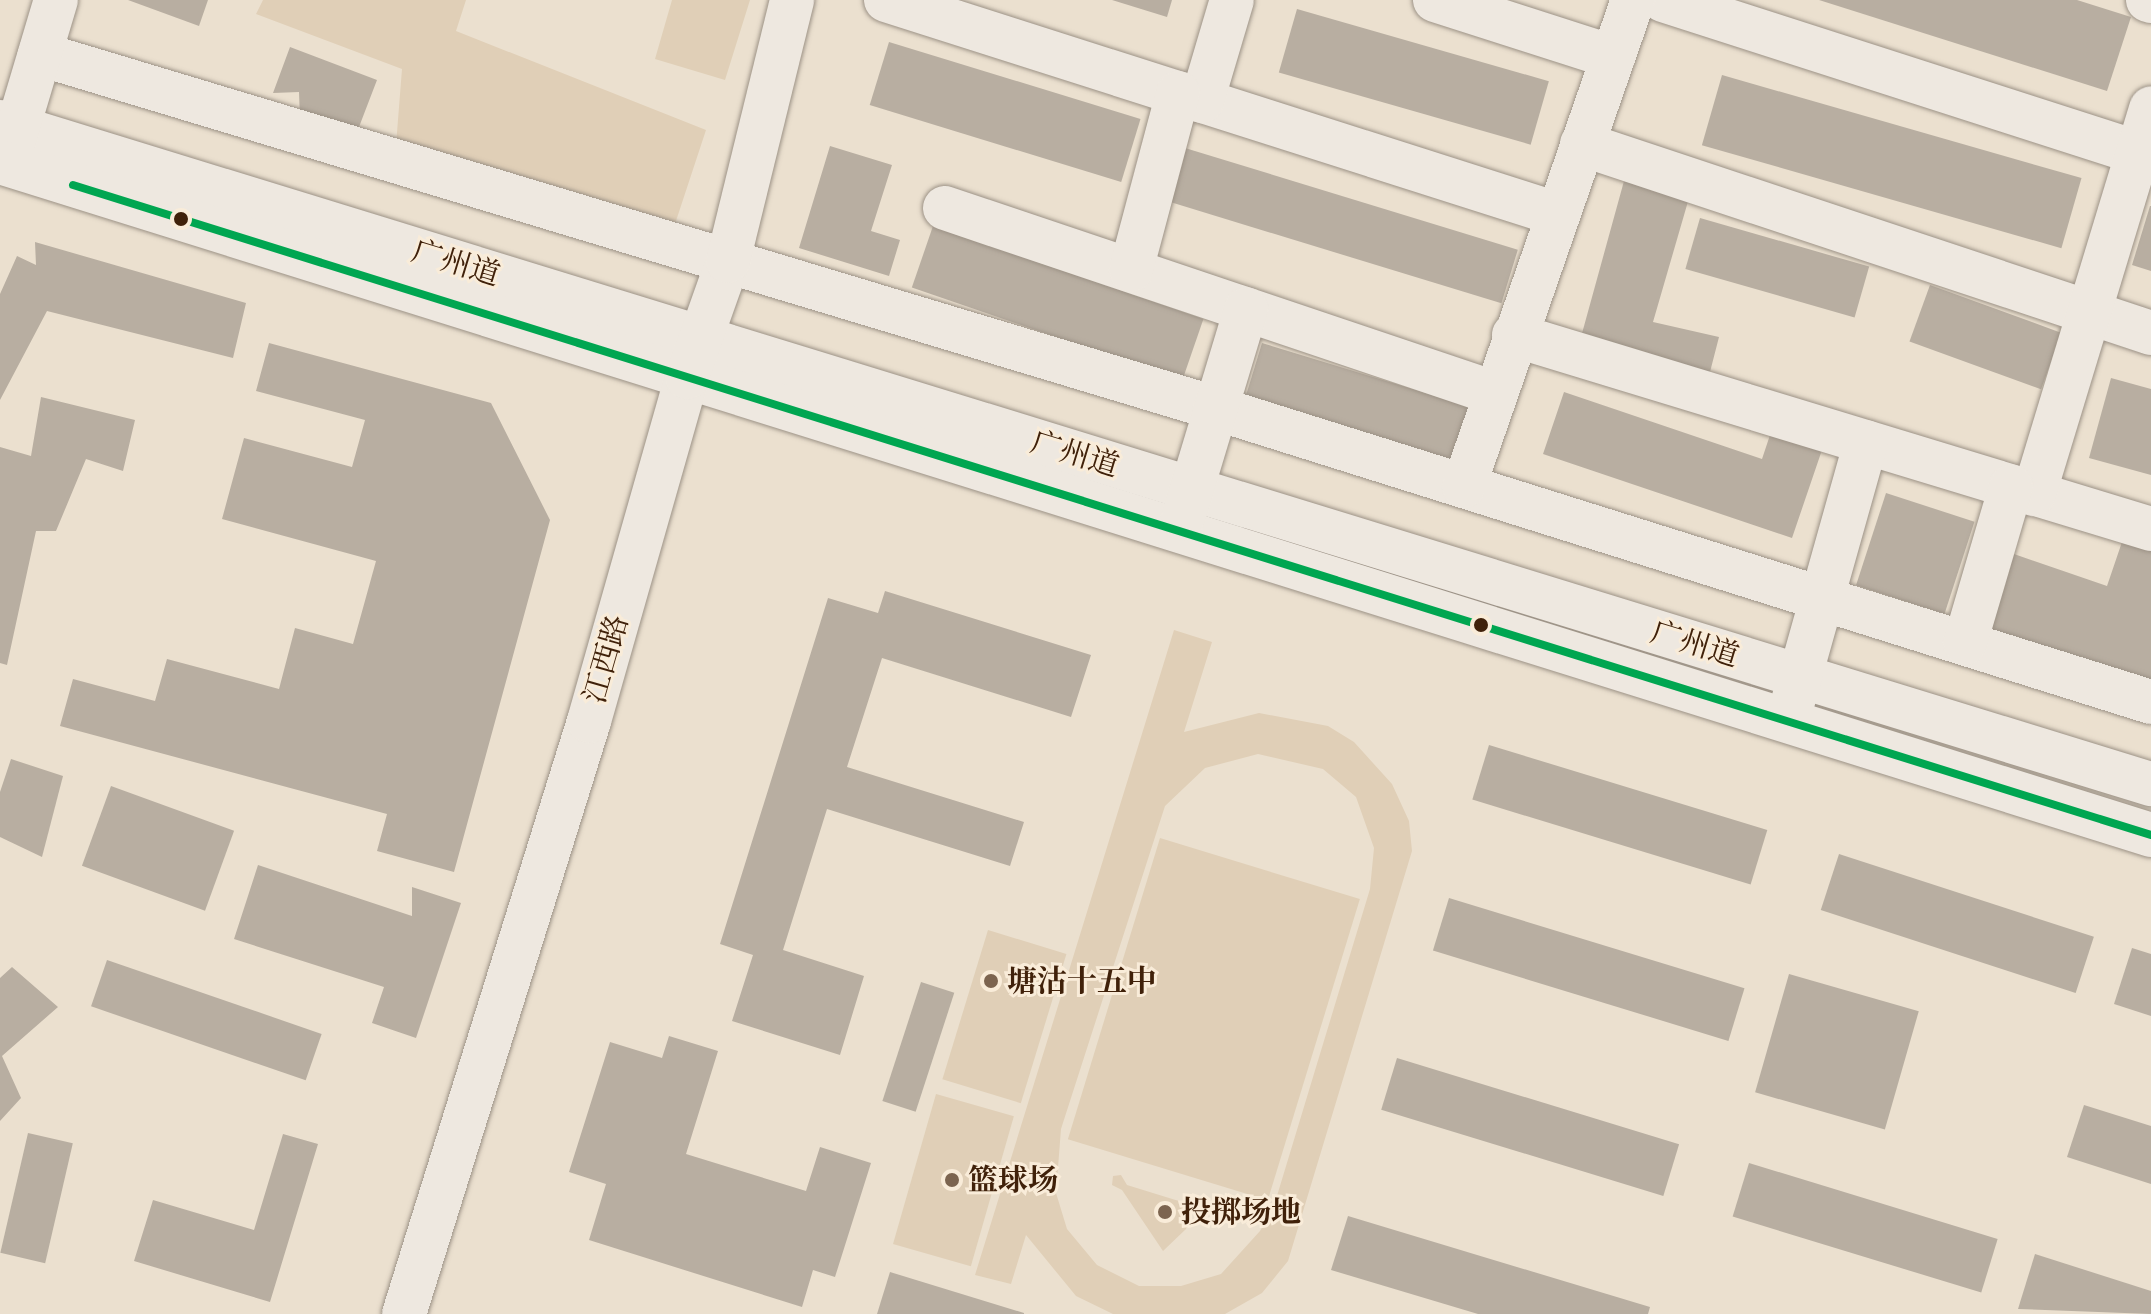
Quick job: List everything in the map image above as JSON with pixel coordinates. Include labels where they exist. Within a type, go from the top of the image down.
[{"type":"street","points":[[6,144],[40,54],[56,0]]},
{"type":"street","name":"江西路","points":[[404,1314],[589,721],[694,358],[728,261],[792,0]]},
{"type":"street","points":[[886,0],[1557,214]]},
{"type":"street","points":[[1131,270],[1190,97],[1232,0]]},
{"type":"street","points":[[1435,0],[1613,57]]},
{"type":"street","points":[[1464,486],[1633,0]]},
{"type":"street","points":[[1663,0],[2144,155]]},
{"type":"street","points":[[40,54],[1215,408],[2151,702]]},
{"type":"street","points":[[1965,643],[2090,312],[2144,155],[2151,108]]},
{"type":"street","name":"广州道","points":[[6,144],[694,358],[1191,490],[2151,784]]},
{"type":"street","points":[[1582,144],[2151,333]]},
{"type":"street","points":[[945,208],[1494,393]]},
{"type":"street","points":[[1179,532],[1246,309]]},
{"type":"street","points":[[1514,335],[2151,529]]},
{"type":"street","name":"广州道","points":[[694,358],[1179,532],[1788,719],[2151,835]]},
{"type":"street","points":[[1788,719],[1866,442]]},
{"type":"shaded area","points":[[263,0],[466,0],[456,31],[706,130],[674,227],[396,145],[402,69],[256,14]]},
{"type":"shaded area","points":[[672,0],[750,0],[725,80],[655,59]]},
{"type":"shaded area","points":[[1174,630],[1212,642],[1184,732],[1259,713],[1328,726],[1354,742],[1392,784],[1409,821],[1412,851],[1288,1261],[1262,1293],[1225,1314],[1113,1314],[1076,1296],[1026,1235],[1011,1284],[975,1275]],"holes":[[[1258,754],[1323,769],[1356,797],[1374,848],[1370,889],[1273,1209],[1260,1231],[1221,1274],[1181,1286],[1139,1286],[1097,1265],[1067,1229],[1056,1193],[1061,1129],[1165,806],[1205,768]]]},
{"type":"shaded area","points":[[1160,838],[1360,899],[1268,1200],[1068,1139]]},
{"type":"shaded area","name":"篮球场","points":[[988,930],[1066,954],[1021,1103],[942,1079]]},
{"type":"shaded area","name":"篮球场","points":[[936,1094],[1014,1116],[971,1266],[893,1244]]},
{"type":"shaded area","name":"投掷场地","points":[[1121,1175],[1127,1185],[1195,1206],[1186,1229],[1163,1251],[1122,1190],[1112,1185],[1113,1176]]},
{"type":"building","points":[[128,0],[208,0],[199,26]]},
{"type":"building","points":[[1112,0],[1172,0],[1167,17]]},
{"type":"building","points":[[1819,0],[2077,0],[2131,17],[2107,91]]},
{"type":"building","points":[[1297,9],[1549,81],[1531,145],[1279,72]]},
{"type":"building","points":[[889,42],[1141,119],[1121,182],[870,105]]},
{"type":"building","points":[[290,47],[377,80],[354,140],[300,120],[299,92],[273,93]]},
{"type":"building","points":[[1722,75],[2082,178],[2061,248],[1702,145]]},
{"type":"building","points":[[830,146],[892,165],[871,231],[900,240],[889,276],[799,248]]},
{"type":"building","points":[[1185,148],[1518,250],[1501,303],[1169,202]]},
{"type":"building","points":[[1624,181],[1689,198],[1653,322],[1719,337],[1710,372],[1581,337]]},
{"type":"building","points":[[2151,206],[2151,271],[2132,265]]},
{"type":"building","points":[[1700,218],[1869,267],[1855,317],[1685,269]]},
{"type":"building","points":[[933,226],[1203,319],[1182,381],[912,287]]},
{"type":"building","points":[[35,242],[246,303],[233,358],[47,311],[0,400],[0,294],[17,256],[36,265]]},
{"type":"building","points":[[1930,285],[2062,333],[2041,389],[1909,341]]},
{"type":"building","points":[[269,343],[491,403],[550,520],[454,872],[377,851],[387,814],[60,726],[73,679],[155,701],[167,659],[279,689],[295,628],[353,644],[376,561],[222,519],[244,438],[352,467],[365,420],[256,391]]},
{"type":"building","points":[[1262,343],[1470,407],[1452,467],[1244,403]]},
{"type":"building","points":[[2111,378],[2151,389],[2151,475],[2089,458]]},
{"type":"building","points":[[1564,392],[1762,459],[1772,429],[1823,447],[1792,538],[1543,454]]},
{"type":"building","points":[[41,397],[135,420],[123,471],[86,459],[56,531],[36,531],[7,665],[0,663],[0,447],[31,456]]},
{"type":"building","points":[[1886,493],[1974,522],[1944,614],[1856,585]]},
{"type":"building","points":[[2123,539],[2151,549],[2151,685],[1989,629],[2014,554],[2107,586]]},
{"type":"building","points":[[885,591],[1091,655],[1071,717],[882,658],[847,767],[1024,822],[1010,866],[827,809],[783,950],[864,976],[840,1055],[732,1021],[753,955],[720,944],[828,598],[878,613]]},
{"type":"building","points":[[1489,745],[1767,830],[1751,885],[1472,800]]},
{"type":"building","points":[[11,759],[63,776],[42,857],[0,837],[0,792]]},
{"type":"building","points":[[111,786],[234,831],[205,911],[82,866]]},
{"type":"building","points":[[1839,854],[2094,937],[2076,993],[1821,910]]},
{"type":"building","points":[[258,865],[412,916],[412,887],[461,903],[416,1038],[372,1023],[384,987],[234,939]]},
{"type":"building","points":[[1449,898],[1744,988],[1728,1041],[1433,951]]},
{"type":"building","points":[[2132,948],[2151,954],[2151,1016],[2114,1004]]},
{"type":"building","points":[[107,960],[322,1034],[306,1080],[91,1006]]},
{"type":"building","points":[[12,967],[58,1007],[2,1056],[21,1098],[0,1121],[0,978]]},
{"type":"building","points":[[1789,974],[1919,1011],[1885,1129],[1755,1092]]},
{"type":"building","points":[[921,982],[954,993],[916,1112],[882,1101]]},
{"type":"building","points":[[669,1036],[718,1051],[686,1154],[806,1191],[820,1147],[871,1163],[835,1277],[813,1270],[802,1307],[589,1240],[606,1184],[569,1172],[610,1042],[662,1058]]},
{"type":"building","points":[[1397,1058],[1679,1144],[1663,1196],[1381,1110]]},
{"type":"building","points":[[2084,1105],[2151,1126],[2151,1184],[2067,1157]]},
{"type":"building","points":[[28,1133],[73,1143],[45,1263],[0,1253]]},
{"type":"building","points":[[283,1134],[318,1144],[270,1302],[134,1261],[153,1200],[254,1230]]},
{"type":"building","points":[[1749,1163],[1998,1239],[1981,1293],[1733,1217]]},
{"type":"building","points":[[1348,1216],[1650,1307],[1648,1314],[1478,1314],[1331,1270]]},
{"type":"building","points":[[2035,1254],[2151,1291],[2151,1314],[2018,1309]]},
{"type":"building","points":[[890,1272],[1024,1313],[1024,1314],[877,1314]]},
{"type":"transit line","points":[[73,185],[2151,835]]},
{"type":"place","name":"塘沽十五中","points":[[991,981]]},
{"type":"place","name":"篮球场","points":[[952,1180]]},
{"type":"place","name":"投掷场地","points":[[1165,1212]]}]
